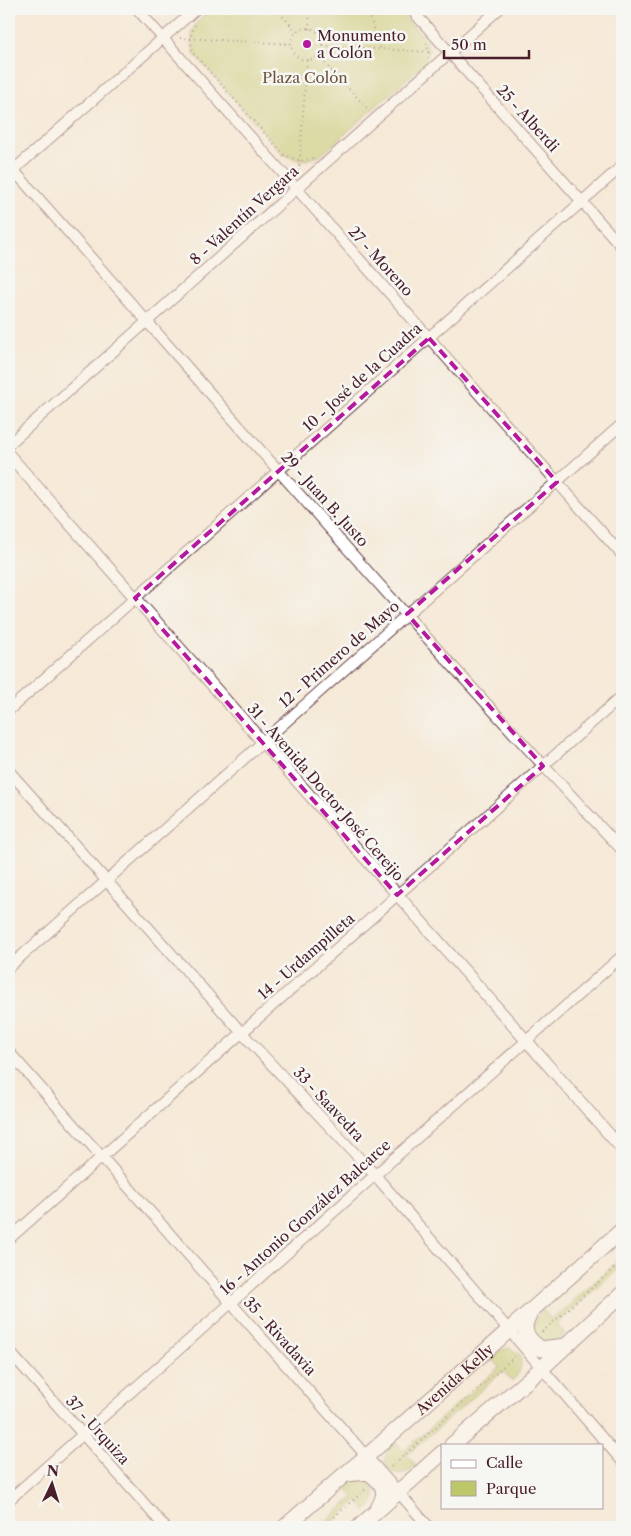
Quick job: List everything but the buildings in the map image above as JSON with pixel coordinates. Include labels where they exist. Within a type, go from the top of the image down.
[{"type":"main road","name":"Avenida Kelly","points":[[285,1527],[622,1230]]},
{"type":"main road","points":[[453,1444],[542,1368],[622,1294]]},
{"type":"main road","points":[[532,1309],[526,1321],[525,1332],[528,1344],[541,1349],[565,1346]]},
{"type":"main road","points":[[359,1527],[441,1454]]},
{"type":"main road","points":[[344,1475],[368,1472],[380,1477],[384,1489],[383,1500],[376,1512]]},
{"type":"street","name":"27 - Moreno","points":[[137,9],[622,555]]},
{"type":"street","name":"25 - Alberdi","points":[[411,9],[622,247]]},
{"type":"street","name":"8 - Valentín Vergara","points":[[9,444],[499,9]]},
{"type":"street","points":[[10,170],[163,38],[200,12]]},
{"type":"street","name":"10 - José de la Cuadra","points":[[9,710],[622,166]]},
{"type":"street","name":"29 - Juan B. Justo","points":[[10,170],[543,766],[622,850]]},
{"type":"street","name":"12 - Primero de Mayo","points":[[9,966],[622,424]]},
{"type":"street","name":"31 - Avenida Doctor José Cereijo","points":[[9,455],[622,1149]]},
{"type":"street","name":"14 - Urdampilleta","points":[[9,1239],[622,696]]},
{"type":"street","name":"33 - Saavedra","points":[[9,772],[242,1033],[375,1175],[510,1330],[528,1344],[542,1368],[622,1461]]},
{"type":"street","name":"16 - Antonio González Balcarce","points":[[9,1500],[622,956]]},
{"type":"street","name":"35 - Rivadavia","points":[[9,1052],[367,1456],[380,1477],[398,1492],[429,1527]]},
{"type":"street","name":"37 - Urquiza","points":[[9,1352],[164,1527]]},
{"type":"path","points":[[200,12],[211,9]]},
{"type":"path","points":[[276,9],[297,32]]},
{"type":"path","points":[[309,29],[310,9]]},
{"type":"path","points":[[367,9],[381,49]]},
{"type":"path","points":[[196,22],[190,38],[194,54],[271,141],[284,155],[301,161],[320,156]]},
{"type":"path","points":[[309,29],[319,34],[322,38],[323,46],[318,56],[307,60],[296,55],[292,44],[297,32],[309,29]]},
{"type":"path","points":[[163,38],[292,44]]},
{"type":"path","points":[[425,39],[429,52],[425,63]]},
{"type":"path","points":[[323,46],[450,53]]},
{"type":"path","points":[[318,56],[370,112]]},
{"type":"path","points":[[297,188],[301,161],[307,60]]},
{"type":"path","points":[[322,1527],[622,1261]]},
{"type":"highlighted area","points":[[429,338],[557,482],[407,614],[543,766],[397,895],[135,598]]},
{"type":"green space","name":"Plaza Colón","points":[[211,9],[398,9],[425,39],[429,52],[425,63],[320,156],[301,161],[284,155],[194,54],[193,28]]},
{"type":"green space","points":[[622,1258],[622,1265],[556,1324],[565,1334],[557,1340],[549,1342],[537,1338],[534,1333],[534,1326],[543,1310],[552,1320]]},
{"type":"green space","points":[[508,1348],[519,1353],[520,1357],[521,1365],[515,1378],[512,1381],[503,1371],[407,1455],[416,1466],[408,1472],[400,1473],[389,1469],[385,1457],[394,1441],[404,1451],[499,1367],[490,1356],[495,1352]]},
{"type":"green space","points":[[356,1479],[369,1480],[372,1484],[375,1496],[370,1507],[366,1511],[357,1501],[327,1527],[319,1527],[354,1497],[345,1486]]},
{"type":"place","name":"Monumento a Colón","points":[[307,44]]}]
